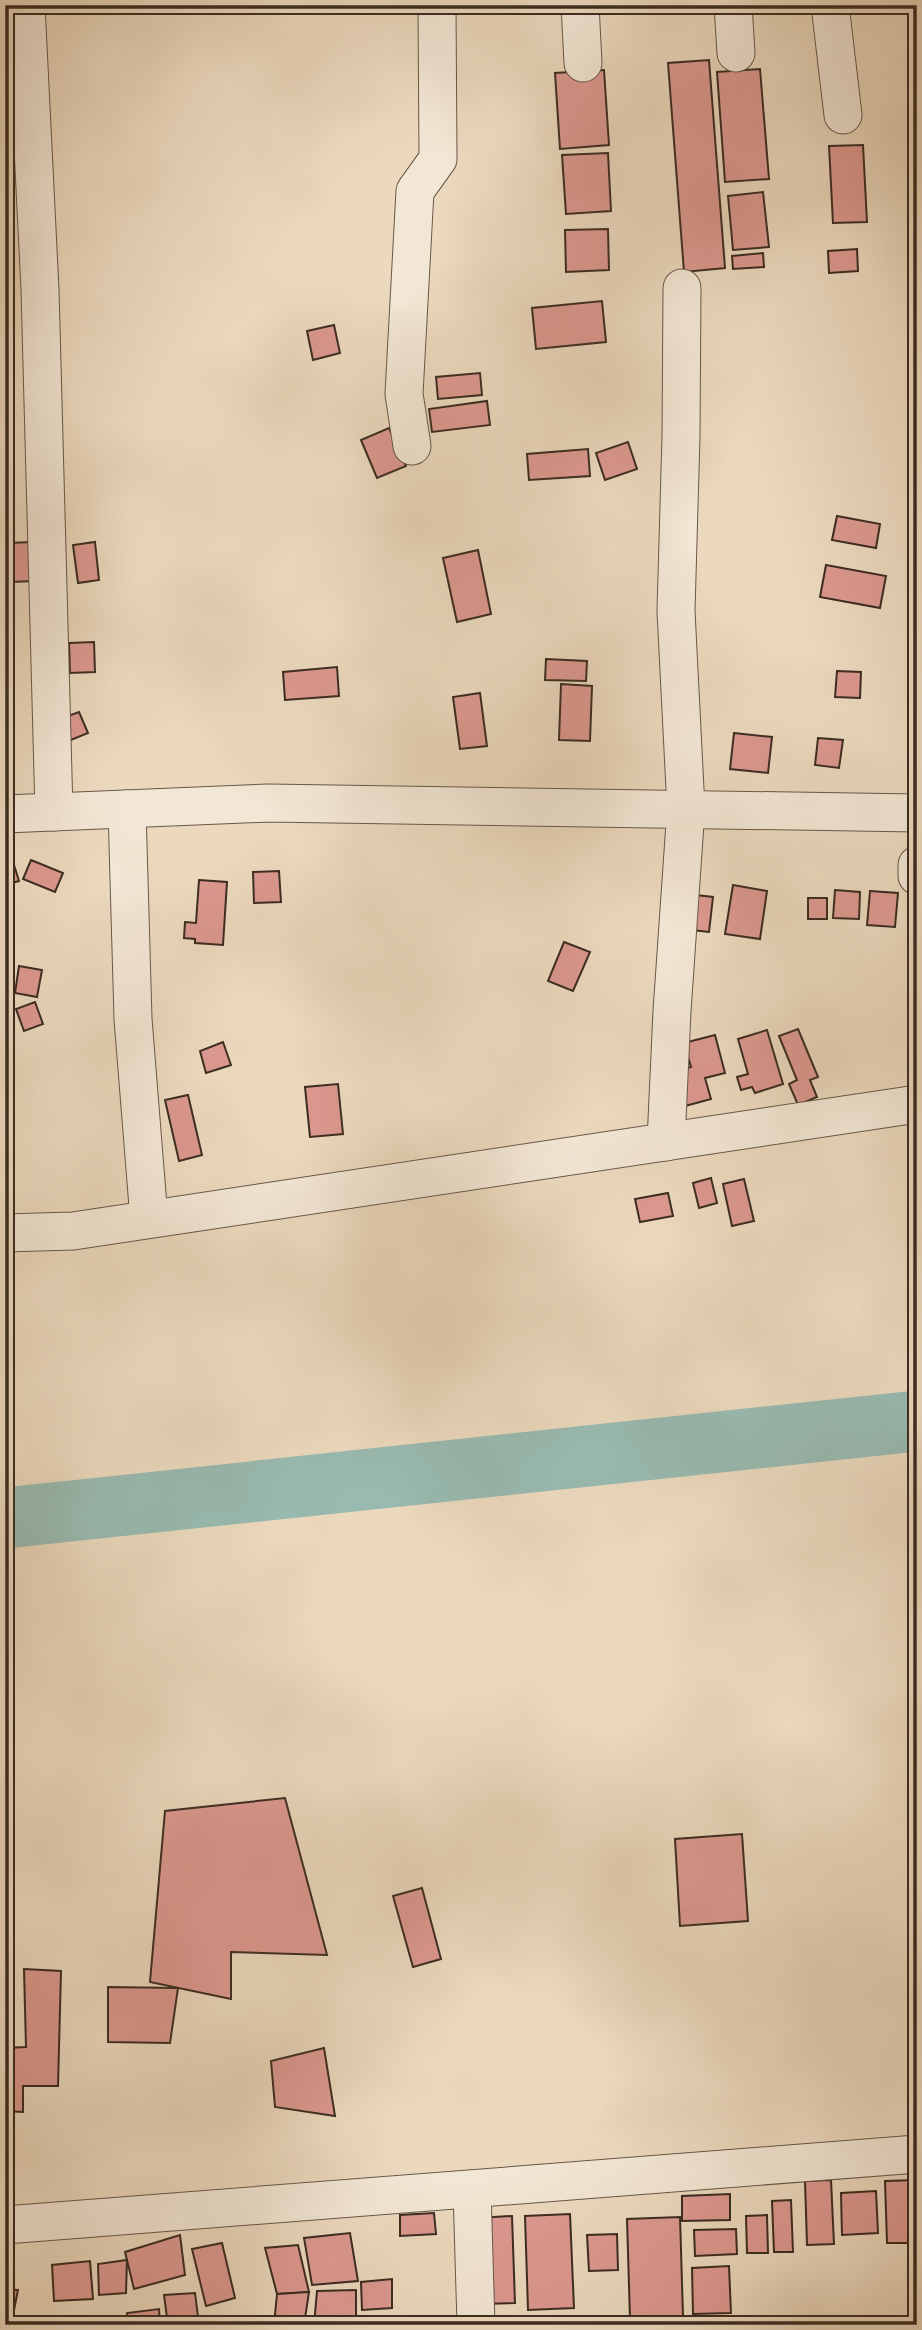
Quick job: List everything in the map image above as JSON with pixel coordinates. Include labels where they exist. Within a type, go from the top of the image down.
[{"type":"street","points":[[26,5],[40,290],[54,812]]},
{"type":"street","points":[[412,446],[404,380],[415,191],[439,159],[438,5]]},
{"type":"street","points":[[580,5],[583,63]]},
{"type":"street","points":[[733,5],[736,53]]},
{"type":"street","points":[[830,5],[843,115]]},
{"type":"street","points":[[666,1142],[686,809],[676,611],[682,288]]},
{"type":"street","points":[[5,814],[269,803],[917,813]]},
{"type":"street","points":[[127,809],[133,1019],[149,1219]]},
{"type":"street","points":[[917,865],[917,876]]},
{"type":"street","points":[[5,1233],[73,1231],[917,1104]]},
{"type":"street","points":[[5,2225],[917,2154]]},
{"type":"street","points":[[472,2189],[476,2325]]},
{"type":"building","points":[[709,60],[725,268],[684,272],[668,63]]},
{"type":"building","points":[[760,69],[769,179],[725,182],[717,72]]},
{"type":"building","points":[[604,70],[609,145],[560,149],[555,73]]},
{"type":"building","points":[[863,145],[867,222],[833,223],[829,146]]},
{"type":"building","points":[[608,153],[611,211],[566,214],[562,155]]},
{"type":"building","points":[[763,192],[769,247],[733,250],[728,196]]},
{"type":"building","points":[[608,229],[609,270],[566,272],[565,230]]},
{"type":"building","points":[[857,249],[858,271],[829,273],[828,251]]},
{"type":"building","points":[[763,253],[764,267],[733,269],[732,256]]},
{"type":"building","points":[[602,301],[606,342],[536,349],[532,308]]},
{"type":"building","points":[[334,325],[340,353],[313,360],[307,331]]},
{"type":"building","points":[[480,373],[482,395],[438,399],[436,377]]},
{"type":"building","points":[[487,401],[490,425],[432,432],[429,409]]},
{"type":"building","points":[[389,428],[406,466],[377,478],[361,440]]},
{"type":"building","points":[[628,442],[637,469],[605,480],[596,453]]},
{"type":"building","points":[[588,449],[590,476],[529,480],[527,454]]},
{"type":"building","points":[[837,516],[880,524],[876,548],[832,540]]},
{"type":"building","points":[[32,542],[34,581],[12,582],[9,543]]},
{"type":"building","points":[[95,542],[99,580],[78,583],[73,545]]},
{"type":"building","points":[[478,550],[491,614],[457,622],[443,558]]},
{"type":"building","points":[[826,565],[886,576],[880,608],[820,597]]},
{"type":"building","points":[[94,642],[95,672],[70,673],[69,643]]},
{"type":"building","points":[[546,659],[587,661],[586,681],[545,680]]},
{"type":"building","points":[[337,667],[339,696],[285,700],[283,672]]},
{"type":"building","points":[[837,671],[861,672],[860,698],[835,697]]},
{"type":"building","points":[[561,684],[592,686],[590,741],[559,740]]},
{"type":"building","points":[[480,693],[487,746],[460,749],[453,697]]},
{"type":"building","points":[[79,712],[88,733],[66,742],[57,720]]},
{"type":"building","points":[[734,733],[772,737],[768,773],[730,769]]},
{"type":"building","points":[[818,738],[843,740],[839,768],[815,765]]},
{"type":"building","points":[[9,849],[19,881],[5,885],[5,850]]},
{"type":"building","points":[[31,860],[63,873],[55,892],[23,879]]},
{"type":"building","points":[[279,871],[281,902],[254,903],[253,872]]},
{"type":"building","points":[[199,880],[227,882],[223,945],[195,943],[195,939],[184,938],[185,922],[196,923]]},
{"type":"building","points":[[733,885],[767,891],[760,939],[725,934]]},
{"type":"building","points":[[835,890],[860,892],[859,919],[833,918]]},
{"type":"building","points":[[870,891],[898,893],[895,927],[867,925]]},
{"type":"building","points":[[687,894],[713,897],[709,932],[683,929]]},
{"type":"building","points":[[808,898],[827,898],[827,919],[808,919]]},
{"type":"building","points":[[564,942],[590,952],[573,991],[548,981]]},
{"type":"building","points":[[19,966],[42,970],[37,997],[15,993]]},
{"type":"building","points":[[35,1002],[43,1024],[24,1031],[16,1009]]},
{"type":"building","points":[[798,1029],[818,1077],[810,1080],[817,1097],[798,1105],[789,1084],[797,1080],[779,1036]]},
{"type":"building","points":[[767,1030],[783,1084],[755,1093],[752,1087],[741,1090],[737,1077],[748,1074],[738,1039]]},
{"type":"building","points":[[715,1035],[725,1073],[705,1078],[711,1099],[685,1106],[676,1071],[691,1067],[684,1043]]},
{"type":"building","points":[[223,1042],[231,1065],[206,1073],[200,1051]]},
{"type":"building","points":[[338,1084],[343,1134],[310,1137],[305,1087]]},
{"type":"building","points":[[188,1095],[202,1155],[179,1161],[165,1100]]},
{"type":"building","points":[[711,1178],[717,1203],[699,1208],[693,1183]]},
{"type":"building","points":[[744,1179],[754,1221],[732,1226],[723,1184]]},
{"type":"building","points":[[668,1193],[673,1216],[640,1222],[635,1199]]},
{"type":"building","points":[[285,1798],[327,1955],[231,1952],[231,1999],[150,1982],[165,1811]]},
{"type":"building","points":[[742,1834],[748,1921],[680,1926],[675,1839]]},
{"type":"building","points":[[422,1888],[441,1959],[413,1967],[393,1896]]},
{"type":"building","points":[[24,1969],[61,1971],[58,2086],[23,2086],[23,2112],[5,2111],[5,2048],[26,2047]]},
{"type":"building","points":[[108,1987],[178,1988],[170,2043],[108,2042]]},
{"type":"building","points":[[324,2048],[335,2116],[275,2107],[271,2061]]},
{"type":"building","points":[[831,2180],[834,2244],[807,2245],[805,2181]]},
{"type":"building","points":[[917,2180],[917,2243],[887,2243],[885,2181]]},
{"type":"building","points":[[876,2191],[878,2233],[842,2235],[841,2193]]},
{"type":"building","points":[[730,2194],[730,2220],[682,2221],[682,2196]]},
{"type":"building","points":[[791,2200],[793,2252],[774,2252],[772,2201]]},
{"type":"building","points":[[434,2213],[436,2234],[400,2236],[400,2215]]},
{"type":"building","points":[[570,2214],[574,2308],[528,2310],[525,2216]]},
{"type":"building","points":[[767,2215],[768,2253],[747,2253],[746,2216]]},
{"type":"building","points":[[512,2216],[515,2303],[479,2304],[477,2218]]},
{"type":"building","points":[[680,2217],[683,2316],[630,2319],[627,2219]]},
{"type":"building","points":[[736,2229],[737,2254],[695,2256],[694,2230]]},
{"type":"building","points":[[350,2233],[358,2281],[312,2285],[304,2238]]},
{"type":"building","points":[[617,2234],[618,2270],[589,2271],[587,2235]]},
{"type":"building","points":[[180,2235],[185,2275],[134,2289],[125,2252]]},
{"type":"building","points":[[222,2243],[235,2298],[206,2306],[192,2249]]},
{"type":"building","points":[[298,2245],[309,2292],[277,2294],[265,2248]]},
{"type":"building","points":[[127,2260],[126,2293],[99,2295],[98,2264]]},
{"type":"building","points":[[90,2261],[93,2299],[54,2301],[52,2265]]},
{"type":"building","points":[[729,2266],[731,2313],[693,2314],[692,2268]]},
{"type":"building","points":[[392,2279],[392,2308],[362,2310],[361,2282]]},
{"type":"building","points":[[5,2289],[18,2290],[11,2325],[5,2325]]},
{"type":"building","points":[[356,2290],[356,2325],[314,2325],[317,2291]]},
{"type":"building","points":[[309,2292],[304,2325],[274,2325],[277,2294]]},
{"type":"building","points":[[195,2293],[199,2325],[168,2325],[164,2295]]},
{"type":"building","points":[[159,2309],[160,2325],[128,2325],[127,2313]]},
{"type":"building","points":[[443,2316],[444,2325],[371,2325],[371,2321]]},
{"type":"waterway","points":[[5,1518],[917,1421]]}]
